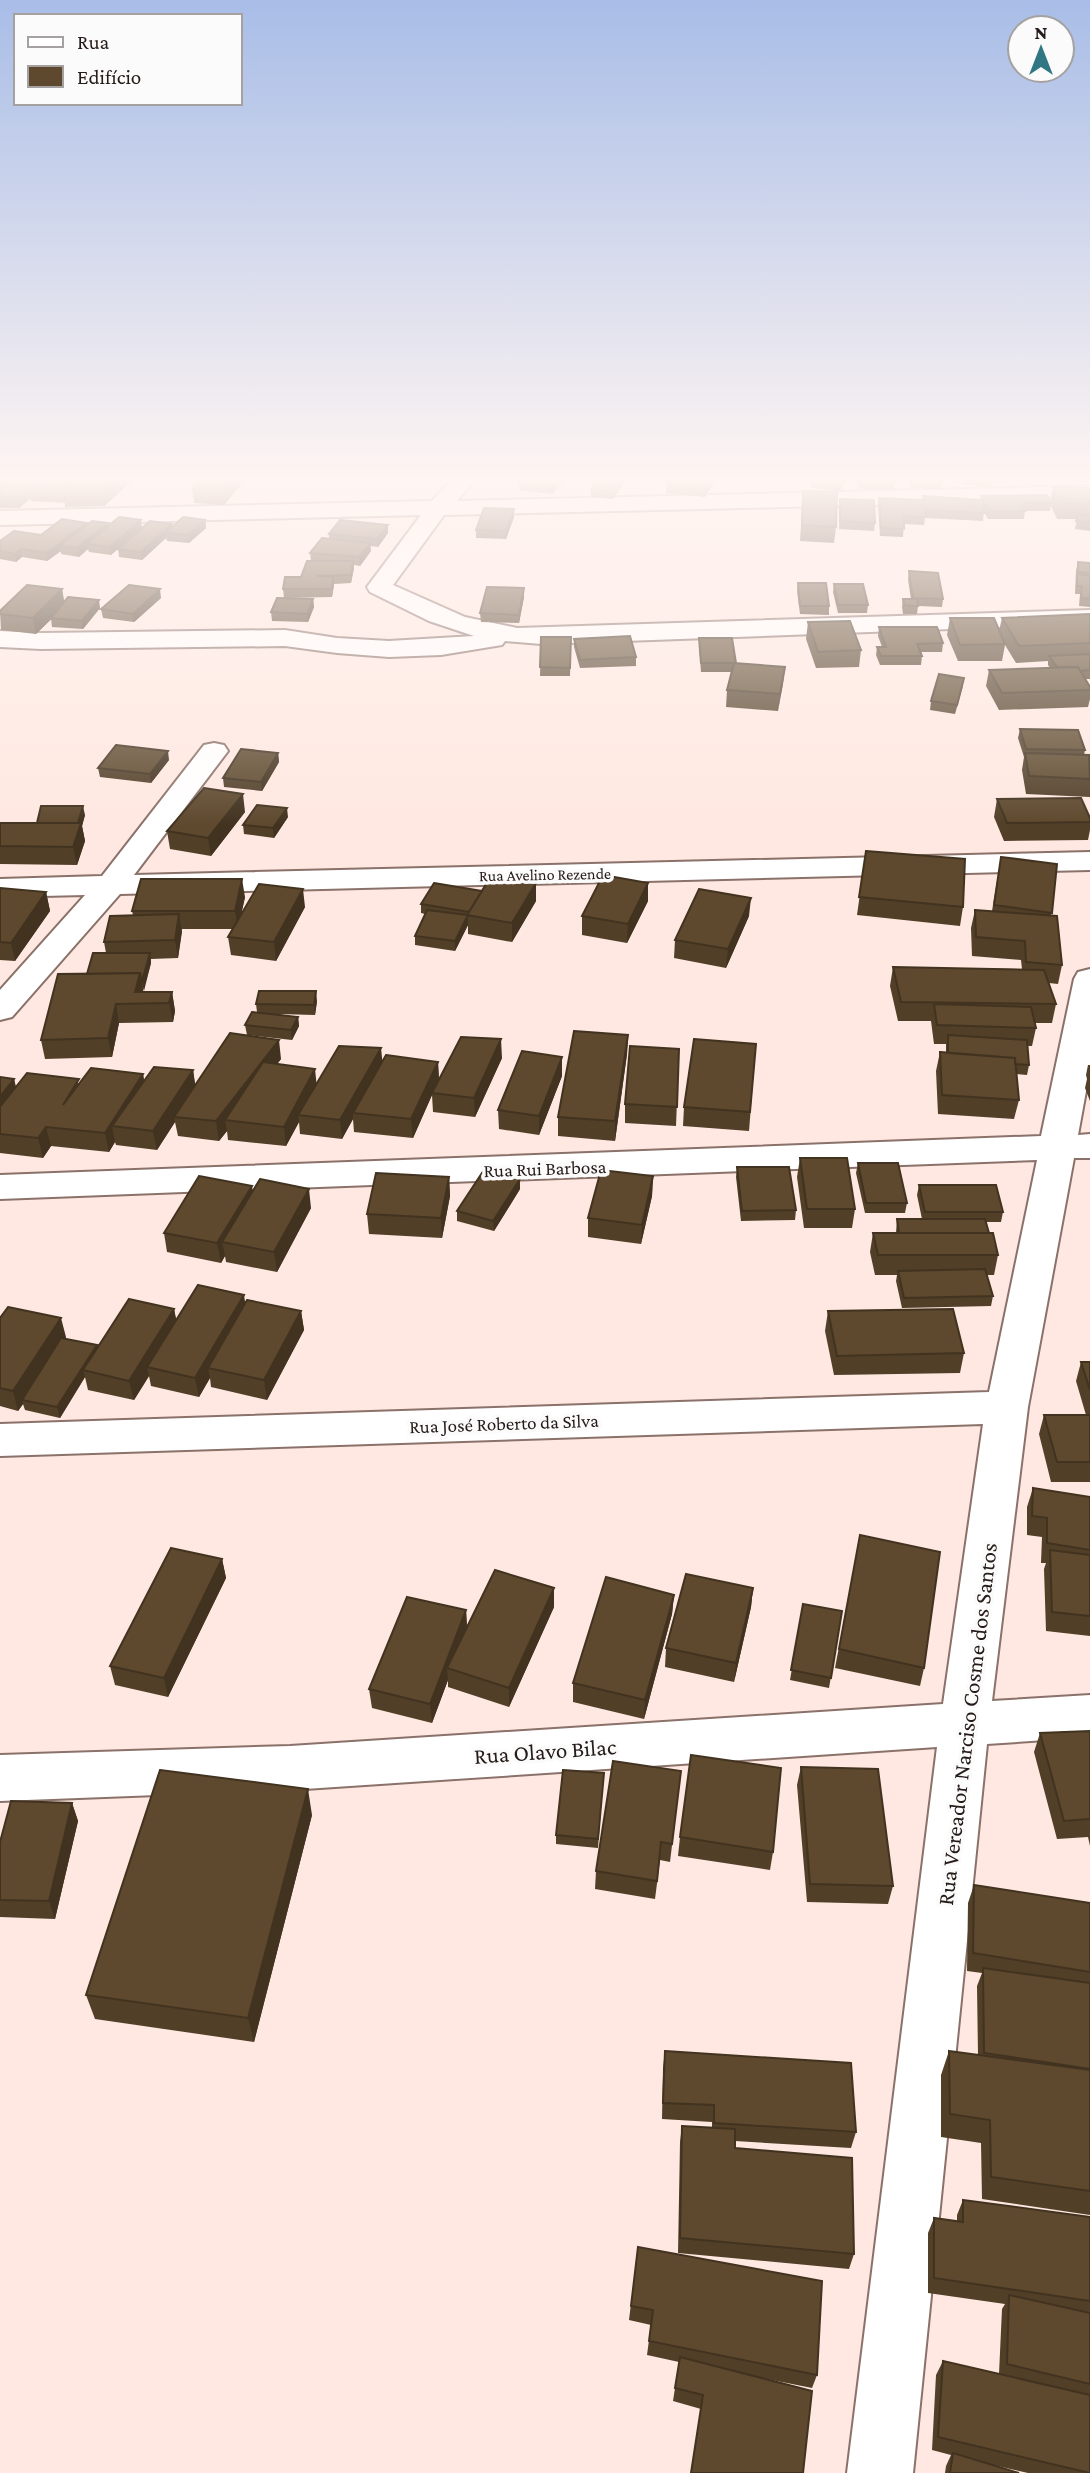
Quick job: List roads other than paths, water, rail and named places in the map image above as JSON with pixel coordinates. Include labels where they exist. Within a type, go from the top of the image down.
[{"type":"street","points":[[396,595],[449,622],[513,636]]},
{"type":"street","points":[[0,639],[41,641],[285,638],[325,646],[392,649],[460,646],[513,636],[1090,617]]},
{"type":"street","points":[[0,1010],[112,884],[214,751]]},
{"type":"street","name":"Rua Avelino Rezende","points":[[0,888],[1090,861]]},
{"type":"street","name":"Rua Vereador Narciso Cosme dos Santos","points":[[880,2473],[965,1723],[1007,1407],[1075,1147],[1090,979]]},
{"type":"street","name":"Rua Rui Barbosa","points":[[0,1187],[1075,1147]]},
{"type":"street","name":"Rua José Roberto da Silva","points":[[0,1440],[1007,1407]]},
{"type":"street","name":"Rua Olavo Bilac","points":[[0,1779],[290,1768],[1090,1716]]}]
